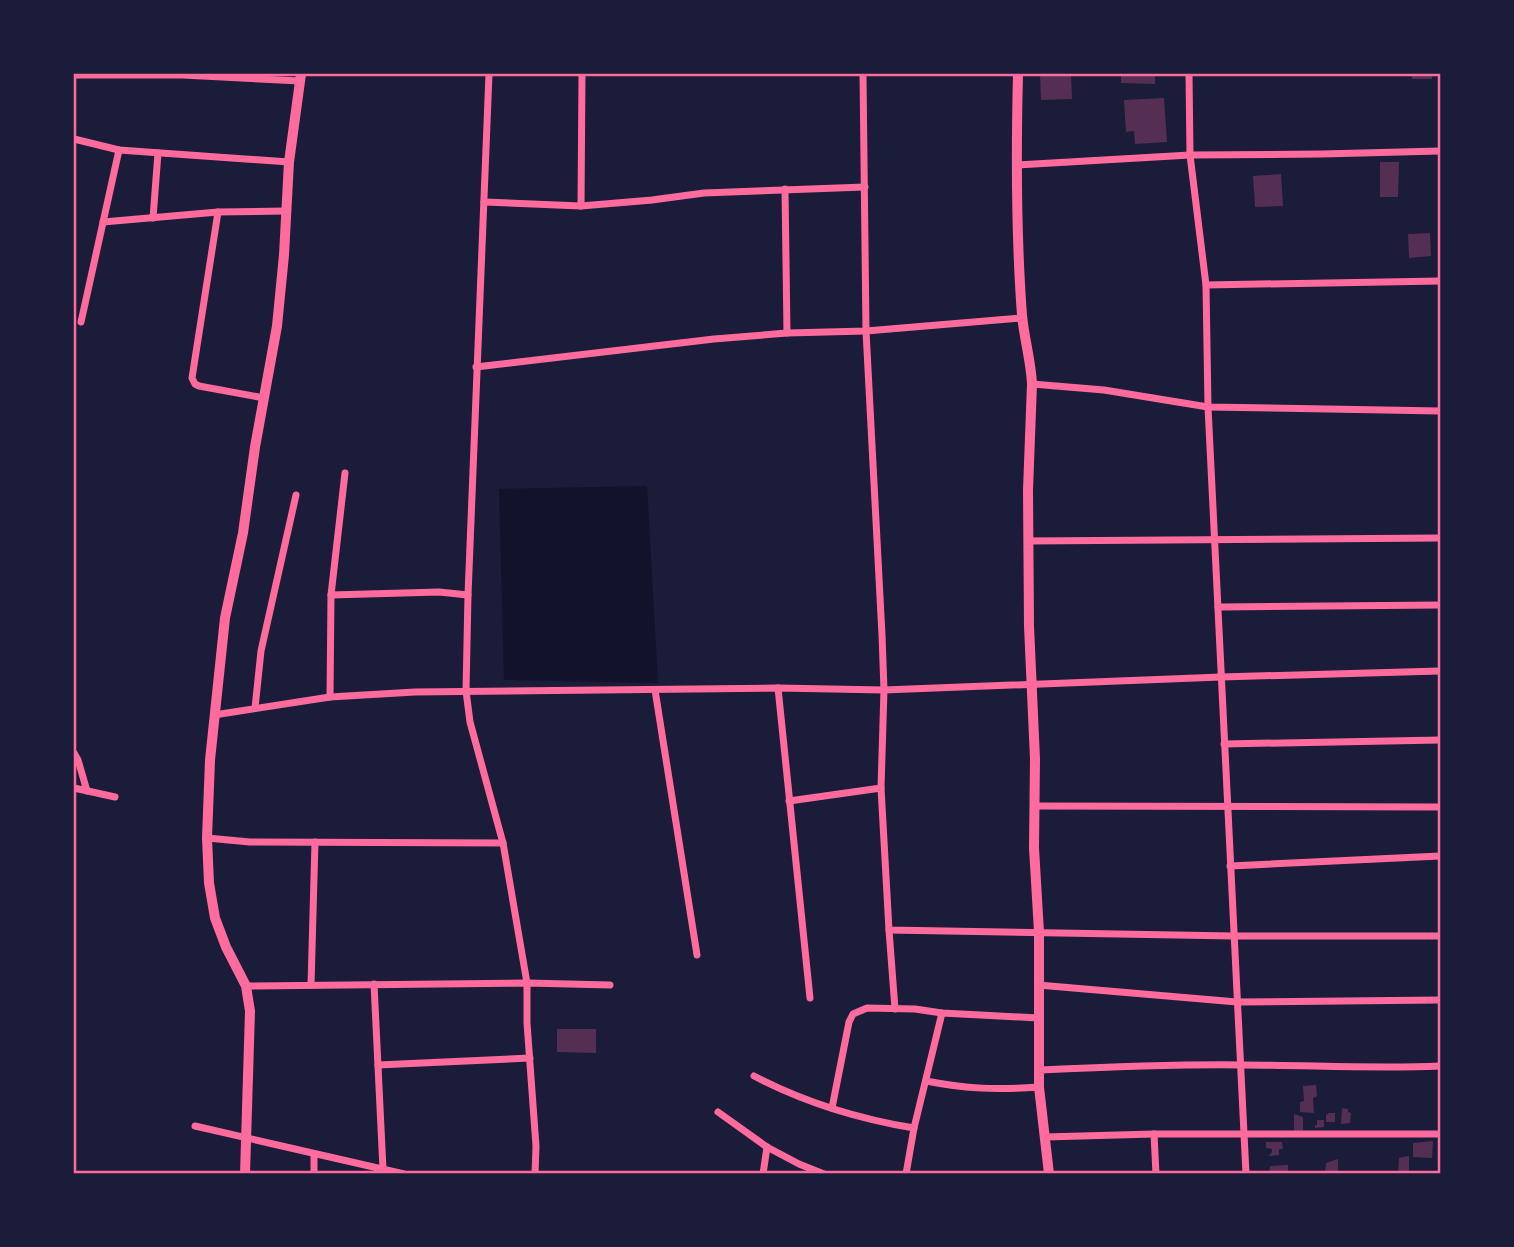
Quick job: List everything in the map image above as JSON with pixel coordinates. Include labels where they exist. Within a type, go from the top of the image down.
[{"type":"street","points":[[489,74],[466,691],[470,722],[503,843],[527,983],[527,1023],[536,1146],[535,1174]]},
{"type":"street","points":[[581,206],[582,74]]},
{"type":"street","points":[[863,74],[866,331],[884,690],[881,788],[895,1009]]},
{"type":"street","points":[[1018,74],[1019,263],[1022,318],[1032,384],[1028,541],[1035,759],[1034,848],[1039,932],[1039,1087],[1049,1174]]},
{"type":"street","points":[[1189,74],[1190,155],[1206,285],[1208,407],[1246,1174]]},
{"type":"street","points":[[74,75],[300,77],[289,162],[277,326],[243,533],[225,618],[210,760],[207,838],[209,883],[215,918],[246,986],[250,1011],[245,1174]]},
{"type":"street","points":[[74,139],[118,150],[289,162]]},
{"type":"street","points":[[81,322],[118,150]]},
{"type":"street","points":[[1017,165],[1190,155],[1440,151]]},
{"type":"street","points":[[153,218],[158,153]]},
{"type":"street","points":[[484,202],[581,206],[652,201],[704,193],[865,187]]},
{"type":"street","points":[[785,189],[787,333]]},
{"type":"street","points":[[103,222],[218,212],[287,211]]},
{"type":"street","points":[[218,212],[192,378],[199,386],[264,398]]},
{"type":"street","points":[[1206,285],[1440,281]]},
{"type":"street","points":[[476,367],[633,347],[787,333],[866,331],[1022,318]]},
{"type":"street","points":[[1032,384],[1104,390],[1208,407],[1440,411]]},
{"type":"street","points":[[330,697],[331,595],[345,473]]},
{"type":"street","points":[[255,708],[261,651],[296,495]]},
{"type":"street","points":[[1028,541],[1440,538]]},
{"type":"street","points":[[331,595],[439,592],[468,595]]},
{"type":"street","points":[[1218,607],[1440,605]]},
{"type":"street","points":[[214,715],[330,697],[415,692],[778,688],[884,690],[1440,671]]},
{"type":"street","points":[[778,688],[810,998]]},
{"type":"street","points":[[655,690],[697,955]]},
{"type":"street","points":[[1224,744],[1440,740]]},
{"type":"street","points":[[74,753],[87,791]]},
{"type":"street","points":[[74,788],[115,797]]},
{"type":"street","points":[[789,801],[881,788]]},
{"type":"street","points":[[1034,806],[1440,807]]},
{"type":"street","points":[[207,838],[250,842],[503,843]]},
{"type":"street","points":[[311,985],[315,842]]},
{"type":"street","points":[[1230,866],[1440,856]]},
{"type":"street","points":[[889,930],[1234,936],[1440,936]]},
{"type":"street","points":[[246,986],[527,983],[610,985]]},
{"type":"street","points":[[374,984],[383,1169]]},
{"type":"street","points":[[1038,985],[1237,1002],[1440,1000]]},
{"type":"street","points":[[832,1108],[849,1022],[853,1014],[867,1008],[915,1009],[1038,1018]]},
{"type":"street","points":[[906,1174],[914,1128],[942,1013]]},
{"type":"street","points":[[378,1065],[530,1058]]},
{"type":"street","points":[[1040,1070],[1155,1065],[1387,1068],[1440,1066]]},
{"type":"street","points":[[754,1076],[785,1092],[832,1108],[914,1128]]},
{"type":"street","points":[[926,1081],[974,1089],[1039,1087]]},
{"type":"street","points":[[718,1112],[767,1147],[824,1174]]},
{"type":"street","points":[[195,1126],[404,1174]]},
{"type":"street","points":[[1045,1137],[1440,1134]]},
{"type":"street","points":[[1154,1135],[1156,1174]]},
{"type":"street","points":[[763,1174],[767,1147]]},
{"type":"street","points":[[314,1154],[314,1174]]},
{"type":"shaded area","points":[[647,486],[658,683],[504,680],[499,489]]},
{"type":"building","points":[[1040,74],[1071,74],[1072,99],[1041,100]]},
{"type":"building","points":[[1121,74],[1155,74],[1155,84],[1121,83]]},
{"type":"building","points":[[1412,74],[1432,74],[1432,79],[1412,79]]},
{"type":"building","points":[[1164,98],[1167,142],[1135,144],[1134,131],[1126,132],[1124,100]]},
{"type":"building","points":[[1380,162],[1399,162],[1398,197],[1380,197]]},
{"type":"building","points":[[1281,174],[1283,206],[1255,207],[1253,176]]},
{"type":"building","points":[[1430,233],[1431,256],[1409,258],[1408,234]]},
{"type":"building","points":[[557,1029],[596,1029],[596,1053],[557,1052]]},
{"type":"building","points":[[1316,1085],[1314,1113],[1300,1112],[1300,1102],[1304,1101],[1303,1086]]},
{"type":"building","points":[[1342,1108],[1351,1113],[1350,1123],[1341,1124]]},
{"type":"building","points":[[1335,1113],[1335,1122],[1326,1122],[1326,1115]]},
{"type":"building","points":[[1294,1114],[1303,1117],[1303,1132],[1294,1131]]},
{"type":"building","points":[[1317,1120],[1324,1120],[1324,1127],[1315,1128]]},
{"type":"building","points":[[1433,1141],[1432,1158],[1413,1157],[1413,1143]]},
{"type":"building","points":[[1266,1142],[1282,1142],[1283,1149],[1279,1149],[1279,1155],[1269,1156],[1272,1149],[1266,1148]]},
{"type":"building","points":[[1409,1156],[1409,1174],[1398,1174],[1399,1158]]},
{"type":"building","points":[[1338,1159],[1338,1174],[1325,1174],[1326,1163]]},
{"type":"building","points":[[1288,1165],[1288,1174],[1269,1174],[1270,1166]]}]
